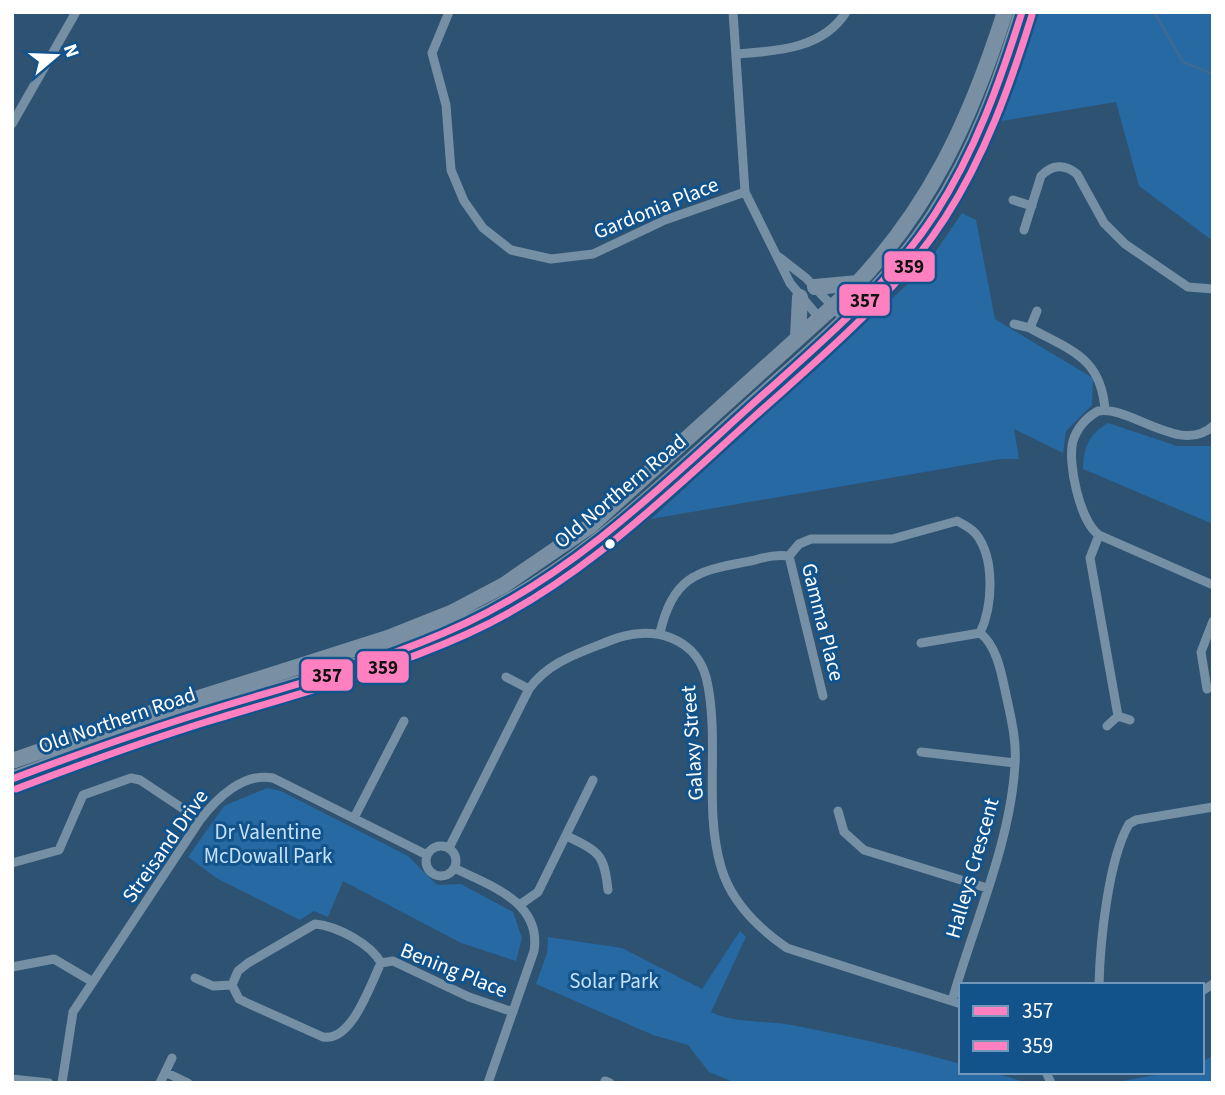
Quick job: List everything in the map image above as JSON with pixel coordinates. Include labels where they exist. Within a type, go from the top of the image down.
[{"type":"highway","name":"Old Northern Road","points":[[12,761],[117,724],[388,638],[477,599],[541,562],[590,526],[858,283],[901,232],[947,160],[975,103],[1005,12]]},
{"type":"highway","name":"Old Northern Road","points":[[12,779],[133,736],[402,651],[496,608],[550,576],[615,528],[839,326],[901,259],[950,189],[993,100],[1022,12]]},
{"type":"highway","points":[[815,287],[858,283]]},
{"type":"highway","points":[[798,337],[800,297]]},
{"type":"street","points":[[12,124],[76,12]]},
{"type":"street","name":"Gardonia Place","points":[[449,12],[432,53],[446,105],[452,170],[464,201],[483,228],[511,250],[551,259],[593,254],[665,220],[745,192]]},
{"type":"street","points":[[733,12],[738,54],[745,192],[779,257],[782,271],[800,297],[820,318],[839,326]]},
{"type":"street","points":[[738,54],[785,50],[814,40],[846,12]]},
{"type":"street","points":[[1024,230],[1041,176],[1047,169],[1070,169],[1077,174],[1104,223],[1125,244],[1188,287],[1213,289]]},
{"type":"street","points":[[1013,200],[1032,206]]},
{"type":"street","points":[[779,257],[833,306],[839,326]]},
{"type":"street","points":[[1030,328],[1037,311]]},
{"type":"street","points":[[1014,324],[1030,328],[1087,360],[1100,382],[1105,410]]},
{"type":"street","points":[[1213,426],[1194,434],[1164,432],[1105,410],[1091,415],[1083,422],[1073,442],[1072,453],[1085,521],[1098,535],[1213,586]]},
{"type":"street","points":[[449,848],[529,689],[545,670],[621,636],[644,631],[660,633],[675,592],[689,578],[707,570],[771,554],[789,556],[799,544],[811,539],[892,540],[957,521],[976,533],[986,559],[989,599],[980,633],[921,643]]},
{"type":"street","points":[[1098,535],[1090,558],[1118,716]]},
{"type":"street","name":"Gamma Place","points":[[789,556],[823,696]]},
{"type":"street","points":[[1207,692],[1202,652],[1213,621]]},
{"type":"street","name":"Galaxy Street","points":[[660,633],[678,640],[694,654],[708,685],[716,847],[728,886],[743,909],[764,932],[787,947],[956,1003]]},
{"type":"street","name":"Halleys Crescent","points":[[961,983],[1005,827],[1015,763],[1014,732],[1000,666],[986,638],[980,633]]},
{"type":"street","points":[[506,677],[529,689]]},
{"type":"street","points":[[1118,716],[1130,720]]},
{"type":"street","points":[[1107,726],[1118,716]]},
{"type":"street","points":[[354,818],[404,721]]},
{"type":"street","points":[[921,752],[1015,763]]},
{"type":"street","name":"Streisand Drive","points":[[62,1083],[74,1012],[200,820],[224,793],[267,777],[286,783],[427,855],[427,866],[434,874],[445,875],[454,868],[521,904]]},
{"type":"street","points":[[12,863],[59,850],[83,795],[131,778],[140,780],[200,820]]},
{"type":"street","points":[[488,1083],[535,942],[521,904],[538,892],[593,780]]},
{"type":"street","points":[[1099,983],[1105,912],[1129,824],[1136,820],[1213,807]]},
{"type":"street","points":[[838,811],[845,832],[864,850],[987,888]]},
{"type":"street","points":[[566,836],[600,855],[605,864],[608,890]]},
{"type":"street","points":[[427,855],[436,847],[449,848]]},
{"type":"street","points":[[449,848],[456,859],[454,868]]},
{"type":"street","name":"Bening Place","points":[[315,924],[363,944],[376,953],[382,962],[348,1028],[336,1037],[323,1037],[247,1003],[239,999],[232,985],[238,971],[248,963],[315,924]]},
{"type":"street","points":[[12,967],[54,959],[93,982]]},
{"type":"street","name":"Bening Place","points":[[382,962],[393,961],[470,997],[513,1012]]},
{"type":"street","points":[[195,978],[213,986],[232,985]]},
{"type":"street","points":[[160,1083],[172,1058]]},
{"type":"street","points":[[165,1072],[188,1083]]},
{"type":"street","points":[[12,1079],[49,1083]]},
{"type":"green space","points":[[1037,12],[1213,12],[1213,241],[1139,186],[1116,102],[1001,121]]},
{"type":"green space","points":[[962,213],[976,220],[995,319],[1093,378],[1092,405],[1066,431],[1063,453],[1014,429],[1019,459],[1000,459],[651,519],[923,270]]},
{"type":"green space","points":[[1108,423],[1177,446],[1213,446],[1213,524],[1083,469],[1088,442]]},
{"type":"green space","name":"Dr Valentine McDowall Park","points":[[267,788],[281,791],[408,856],[437,885],[461,884],[513,912],[522,938],[516,961],[461,943],[343,881],[328,917],[314,911],[300,920],[218,879],[188,857],[224,806]]},
{"type":"green space","name":"Solar Park","points":[[740,931],[746,937],[711,1012],[741,1020],[782,1023],[919,1053],[959,1063],[959,1074],[998,1074],[1028,1083],[731,1081],[709,1072],[688,1045],[653,1035],[536,984],[547,953],[548,937],[622,948],[702,989]]},
{"type":"green space","points":[[1213,1056],[1213,1083],[1112,1083],[1160,1074],[1204,1074],[1204,1061]]},
{"type":"waterway","points":[[1154,12],[1183,62],[1213,74]]},
{"type":"transit line","name":"357","points":[[12,779],[200,713],[408,648],[466,623],[505,602],[579,554],[648,499],[847,318],[894,269],[935,214],[962,166],[995,90],[1022,12]]},
{"type":"transit line","name":"359","points":[[16,789],[158,738],[338,682],[435,648],[508,614],[619,537],[857,323],[904,273],[945,218],[972,170],[1005,94],[1032,15]]}]
